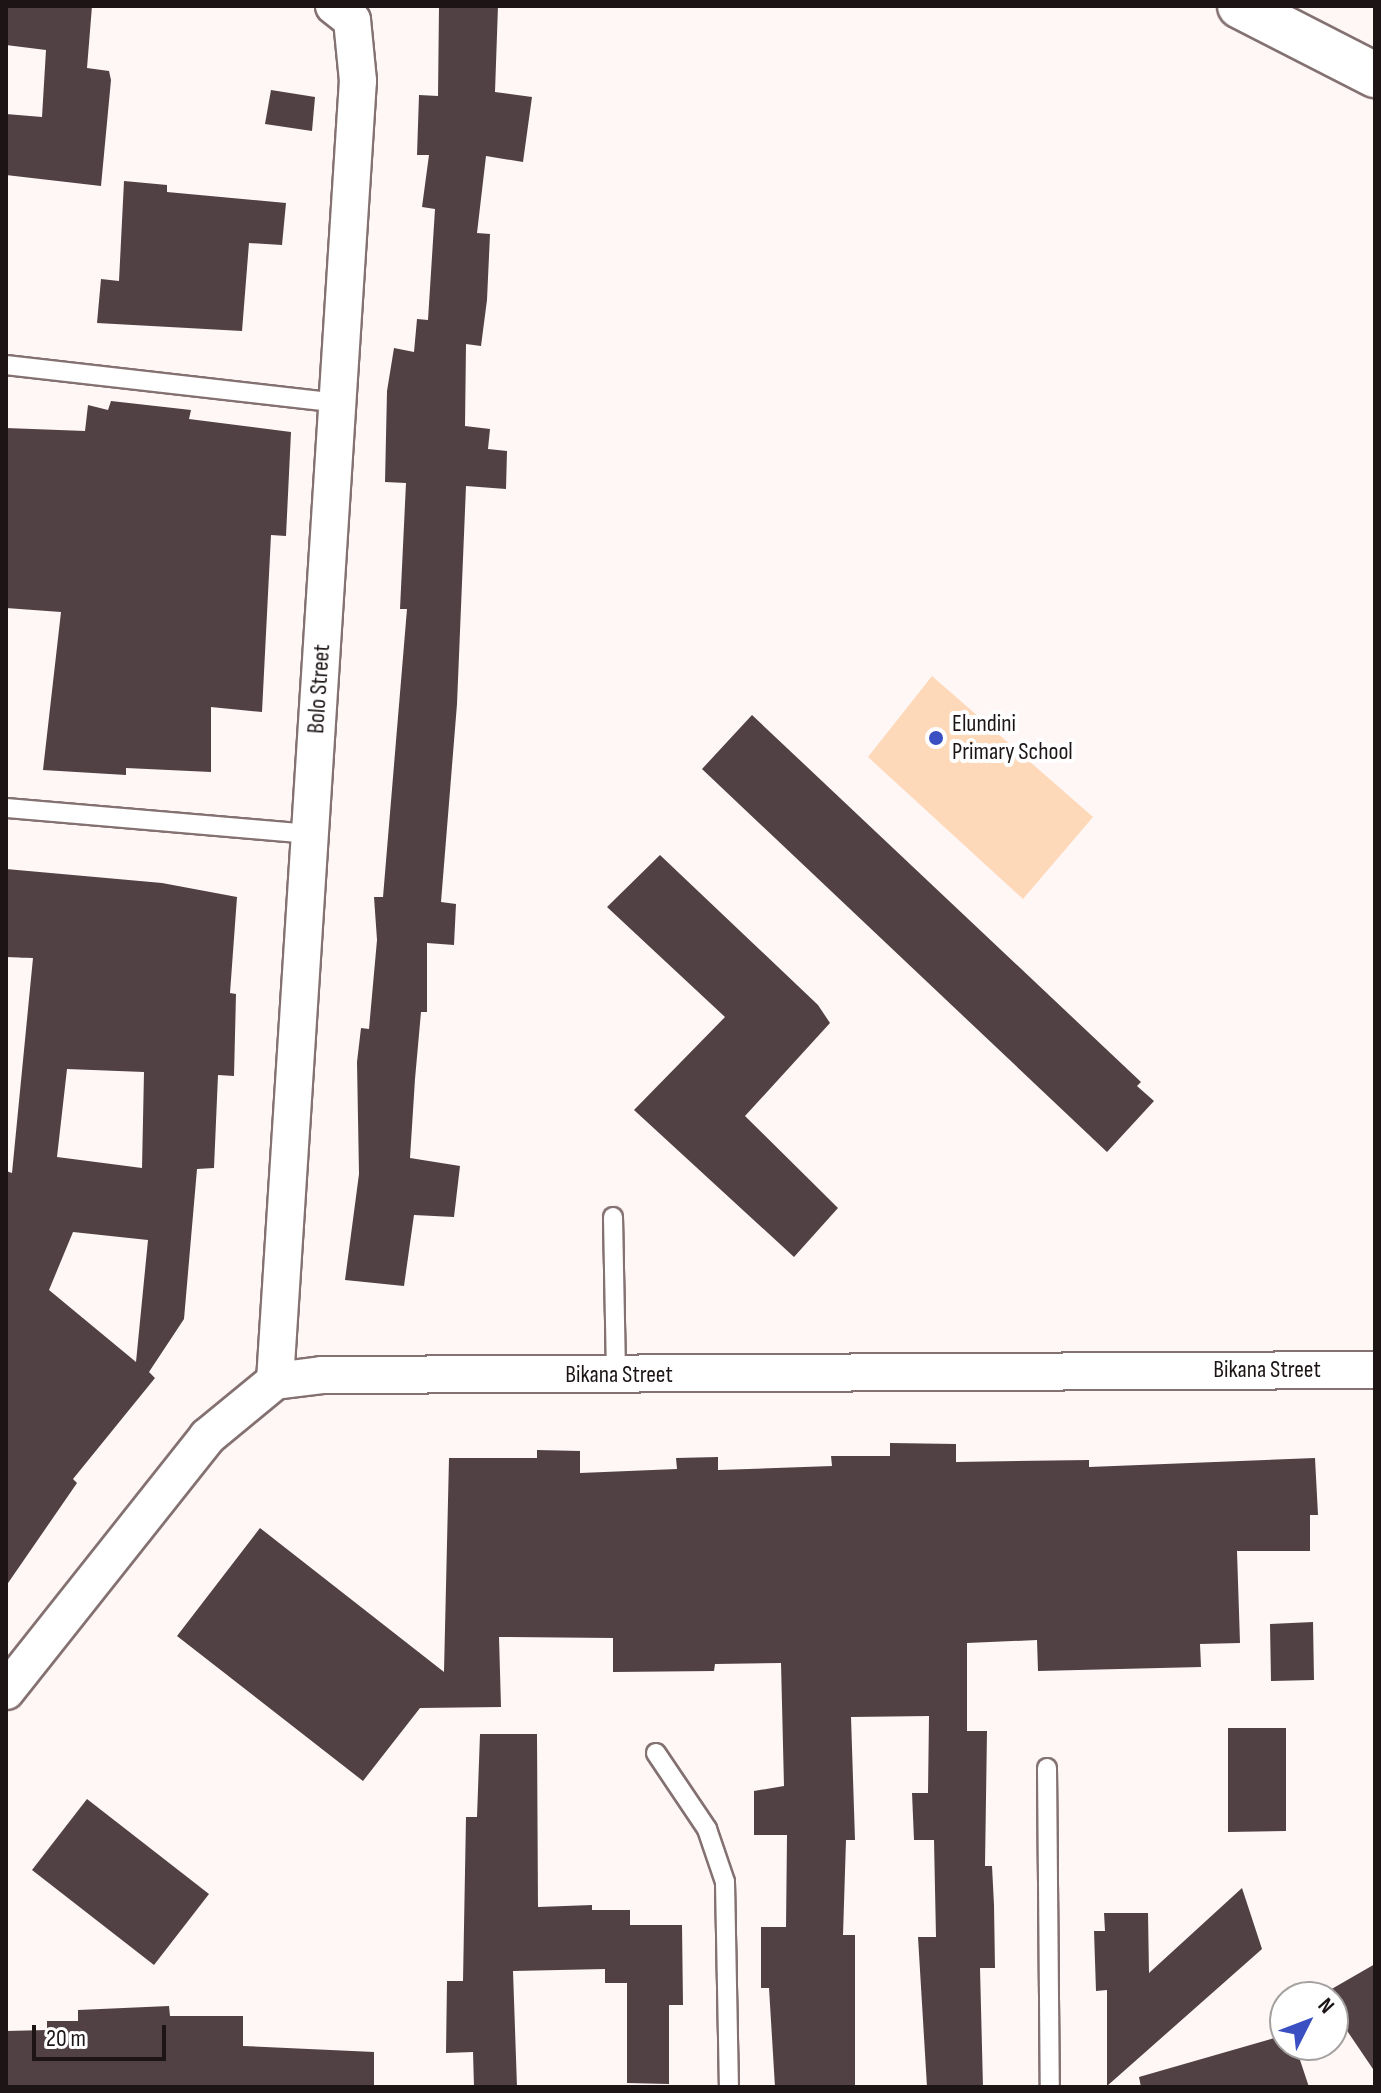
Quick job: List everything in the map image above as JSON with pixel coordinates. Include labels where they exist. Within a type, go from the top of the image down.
[{"type":"street","name":"Bolo Street","points":[[275,1381],[358,81],[352,20],[334,6]]},
{"type":"street","points":[[1240,6],[1375,75]]},
{"type":"street","name":"Bikana Street","points":[[275,1381],[322,1375],[1375,1370]]},
{"type":"street","points":[[6,1691],[207,1437],[275,1381]]},
{"type":"lane","points":[[6,365],[338,403]]},
{"type":"lane","points":[[6,808],[310,834]]},
{"type":"lane","points":[[613,1217],[616,1375]]},
{"type":"lane","points":[[656,1753],[707,1829],[725,1882],[729,2087]]},
{"type":"lane","points":[[1047,1768],[1050,2087]]},
{"type":"shaded area","points":[[932,676],[1093,817],[1023,899],[868,757]]},
{"type":"building","points":[[6,6],[92,6],[87,68],[109,71],[111,80],[101,186],[6,175],[6,114],[42,117],[46,50],[6,45]]},
{"type":"building","points":[[439,6],[498,6],[495,92],[532,97],[523,162],[486,156],[477,233],[490,234],[487,300],[481,346],[466,344],[465,426],[490,429],[488,449],[507,451],[506,489],[466,486],[457,704],[441,902],[456,904],[454,945],[427,943],[427,1012],[421,1012],[415,1079],[410,1158],[460,1166],[454,1217],[414,1215],[404,1286],[345,1280],[359,1174],[357,1062],[361,1028],[369,1029],[377,940],[374,897],[383,897],[407,609],[400,609],[406,483],[385,482],[387,391],[394,348],[414,352],[417,319],[428,320],[435,209],[422,207],[429,155],[417,155],[419,95],[438,96]]},
{"type":"building","points":[[271,90],[315,97],[312,131],[265,124]]},
{"type":"building","points":[[124,181],[167,185],[167,192],[286,203],[282,245],[249,243],[242,331],[97,323],[101,279],[119,281]]},
{"type":"building","points":[[111,401],[191,410],[189,419],[291,432],[286,536],[271,535],[262,712],[211,707],[211,772],[126,768],[126,775],[43,770],[61,612],[6,608],[6,428],[85,431],[88,405],[108,410]]},
{"type":"building","points":[[752,715],[1141,1082],[1137,1086],[1154,1101],[1107,1152],[702,769]]},
{"type":"building","points":[[660,855],[818,1005],[830,1023],[745,1116],[838,1208],[794,1257],[634,1110],[725,1017],[607,907]]},
{"type":"building","points":[[6,869],[162,883],[237,897],[230,993],[236,994],[234,1076],[218,1075],[214,1168],[197,1169],[184,1319],[149,1372],[155,1378],[73,1479],[77,1483],[6,1586],[6,1171],[12,1173],[33,958],[6,957]],"holes":[[[67,1069],[144,1072],[142,1168],[57,1157]],[[73,1232],[148,1240],[136,1362],[49,1290]]]},
{"type":"building","points":[[890,1443],[956,1444],[956,1462],[1089,1460],[1089,1467],[1315,1458],[1318,1515],[1310,1515],[1310,1551],[1237,1551],[1240,1643],[1200,1644],[1201,1667],[1038,1671],[1037,1640],[967,1643],[967,1731],[987,1731],[985,1866],[992,1866],[994,1905],[995,1968],[980,1968],[983,2087],[927,2087],[918,1937],[936,1937],[934,1840],[914,1840],[912,1793],[928,1793],[929,1716],[851,1717],[855,1840],[846,1840],[843,1935],[855,1935],[855,2087],[775,2087],[769,1988],[761,1988],[761,1927],[786,1927],[787,1835],[754,1835],[754,1791],[784,1786],[781,1663],[715,1664],[714,1671],[613,1672],[613,1638],[499,1637],[501,1707],[420,1708],[363,1781],[177,1636],[260,1528],[444,1672],[449,1458],[537,1458],[537,1450],[580,1451],[580,1473],[677,1469],[676,1458],[718,1457],[718,1470],[832,1466],[831,1456],[890,1456]]},
{"type":"building","points":[[1313,1622],[1314,1680],[1271,1681],[1270,1624]]},
{"type":"building","points":[[1228,1728],[1286,1728],[1286,1831],[1228,1832]]},
{"type":"building","points":[[480,1734],[537,1734],[538,1907],[592,1905],[592,1910],[630,1910],[630,1925],[682,1925],[683,2005],[669,2005],[669,2084],[627,2083],[627,1983],[605,1983],[605,1969],[513,1971],[517,2087],[474,2087],[473,2052],[446,2053],[447,1981],[463,1981],[466,1817],[477,1817]]},
{"type":"building","points":[[87,1799],[209,1894],[154,1965],[32,1870]]},
{"type":"building","points":[[1242,1888],[1262,1949],[1107,2086],[1107,1990],[1096,1991],[1094,1931],[1105,1931],[1104,1913],[1148,1913],[1149,1973]]},
{"type":"building","points":[[1375,1964],[1375,2072],[1349,2034],[1349,1981],[1346,1981]]},
{"type":"building","points":[[169,2006],[170,2016],[243,2016],[243,2046],[374,2052],[374,2087],[6,2087],[6,2031],[47,2030],[47,2021],[78,2021],[78,2010]]},
{"type":"building","points":[[1269,2040],[1269,2061],[1300,2061],[1309,2087],[1141,2087],[1139,2077]]},
{"type":"place","name":"Elundini Primary School","points":[[936,738]]}]
